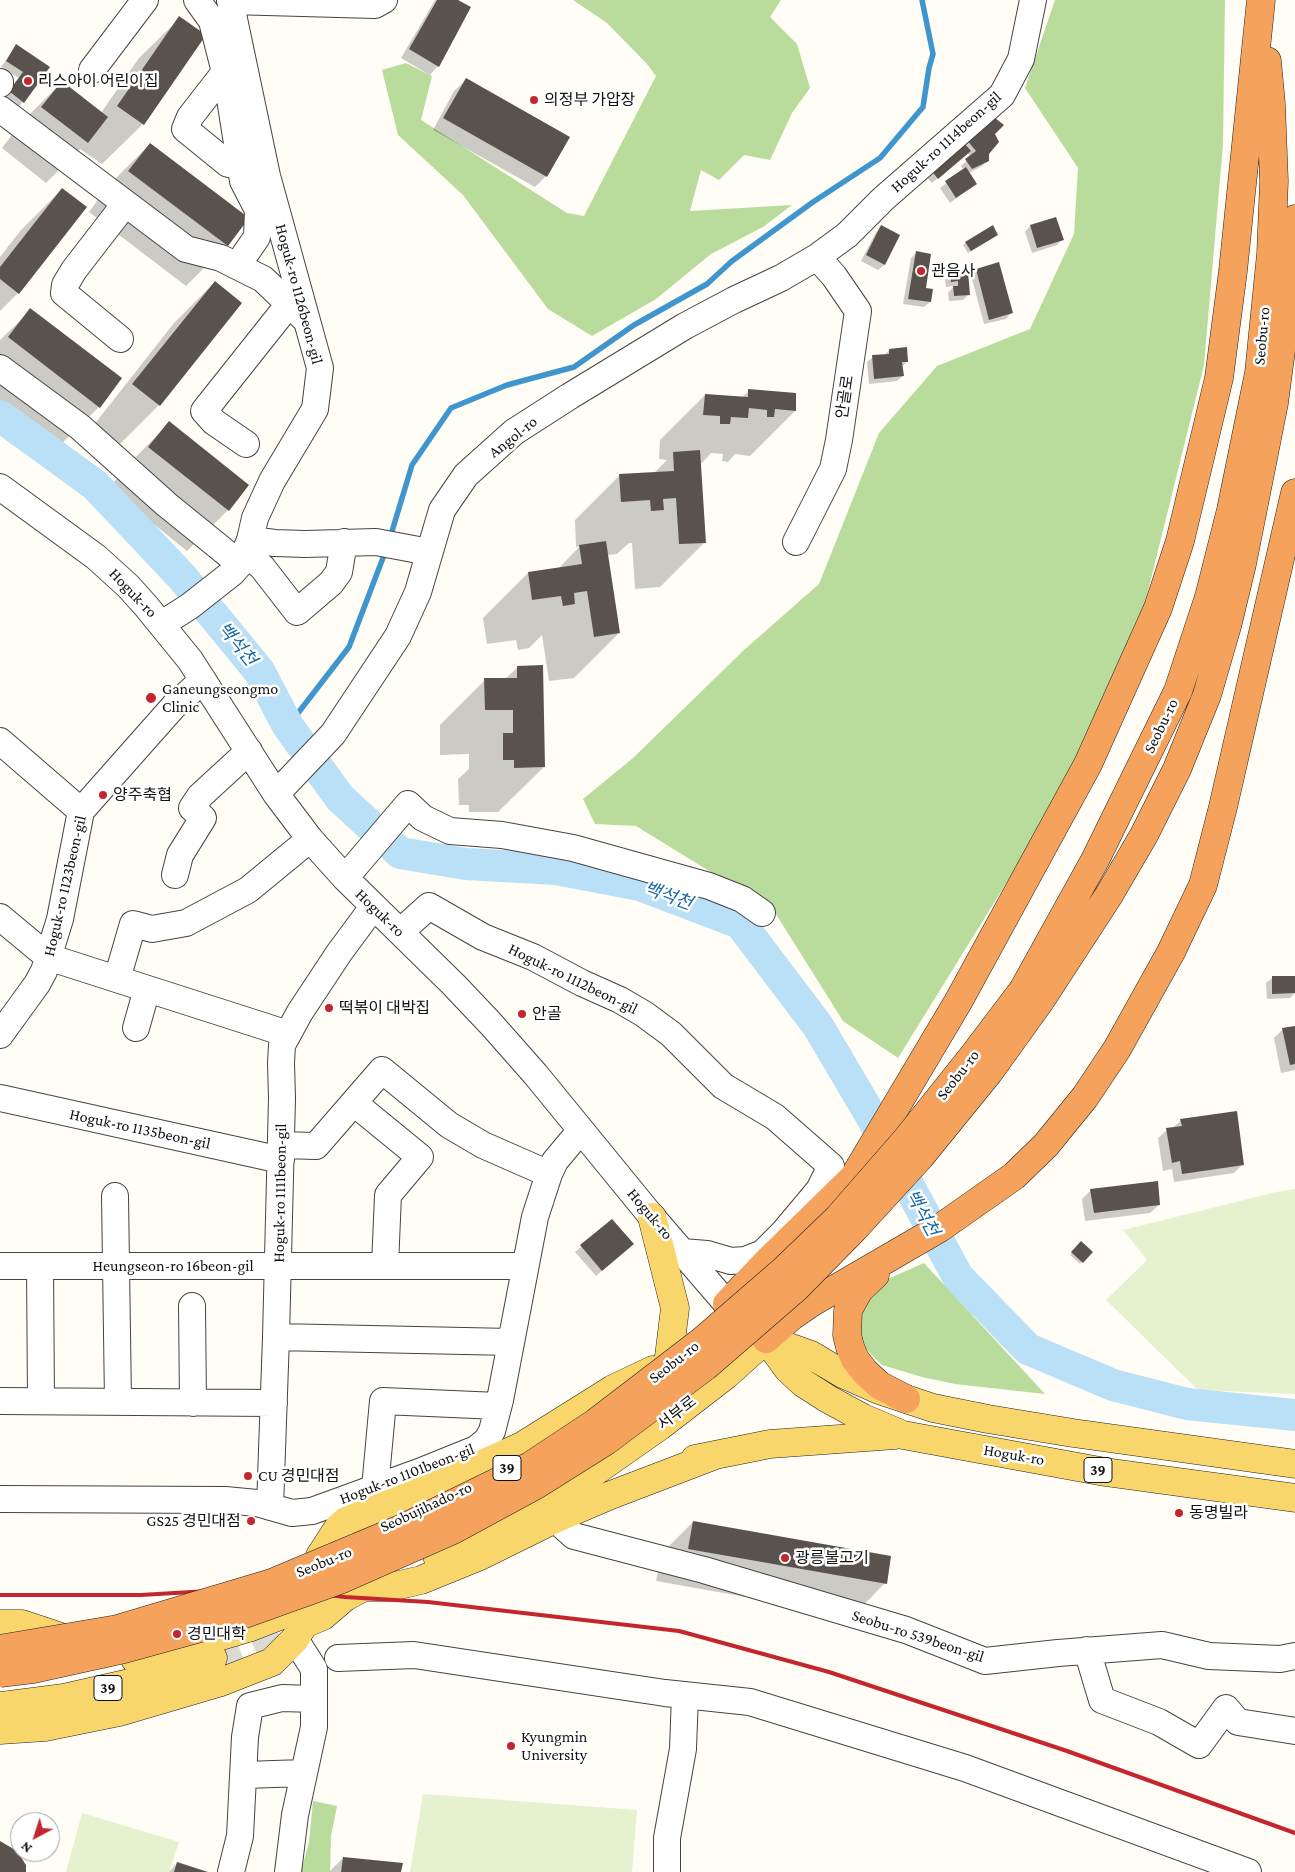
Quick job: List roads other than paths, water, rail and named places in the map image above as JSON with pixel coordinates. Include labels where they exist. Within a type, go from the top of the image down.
[{"type":"highway","name":"Seobu-ro","points":[[0,1673],[33,1669],[133,1647],[222,1622],[342,1579],[453,1530],[536,1485],[606,1442],[706,1366],[796,1288],[854,1229],[920,1157],[989,1072],[1032,996],[1095,860],[1178,691],[1209,597],[1231,510],[1259,373],[1271,254],[1274,181],[1271,113],[1262,0]]},
{"type":"highway","points":[[721,1296],[730,1287],[739,1283],[770,1259],[843,1172],[922,1063],[958,1002],[1088,764],[1158,608],[1180,541],[1219,378],[1233,271],[1262,0]]},
{"type":"highway","name":"Seobu-ro","points":[[0,1649],[118,1629],[272,1583],[402,1530],[530,1466],[595,1423],[702,1341],[740,1310],[838,1218],[906,1140],[973,1056],[1032,996],[1109,895],[1144,835],[1177,769],[1207,695],[1227,626],[1242,564],[1274,403],[1294,252],[1295,219]]},
{"type":"highway","points":[[766,1339],[792,1316],[811,1303],[899,1254],[979,1202],[1014,1176],[1046,1146],[1085,1097],[1117,1049],[1171,952],[1203,885],[1295,493]]},
{"type":"highway","points":[[899,1254],[858,1290],[848,1310],[847,1334],[855,1359],[865,1372],[879,1385],[906,1399]]},
{"type":"main road","points":[[652,1217],[675,1308],[656,1369]]},
{"type":"main road","points":[[345,1538],[338,1528],[346,1521],[432,1487],[522,1446],[613,1389],[656,1369],[721,1296]]},
{"type":"main road","name":"Hoguk-ro","points":[[721,1296],[766,1339],[788,1369],[803,1383],[863,1418],[902,1435],[1105,1472],[1295,1498]]},
{"type":"main road","name":"Hoguk-ro","points":[[766,1339],[811,1355],[843,1374],[934,1408],[988,1419],[1295,1464]]},
{"type":"main road","name":"서부로","points":[[583,1480],[660,1426],[726,1375],[766,1339]]},
{"type":"main road","name":"39","points":[[420,1565],[583,1480],[770,1444],[902,1435]]},
{"type":"main road","points":[[345,1538],[334,1553],[338,1568],[349,1581],[364,1586],[391,1587],[421,1580],[480,1556],[555,1519],[713,1456]]},
{"type":"main road","points":[[0,1730],[45,1727],[119,1712],[222,1682],[272,1662],[302,1623],[320,1556],[345,1538]]},
{"type":"main road","points":[[0,1624],[22,1624],[58,1636],[84,1653],[101,1661],[119,1663],[180,1648],[251,1627],[302,1623],[323,1616],[345,1597],[364,1586]]},
{"type":"main road","name":"39","points":[[0,1706],[64,1698],[130,1683],[213,1658]]},
{"type":"street","points":[[197,0],[212,21],[225,72],[243,181],[258,210],[257,237],[237,266]]},
{"type":"street","points":[[230,1],[375,5],[384,0]]},
{"type":"street","name":"Hoguk-ro 1114beon-gil","points":[[817,257],[847,234],[883,199],[1002,95],[1021,59],[1033,0]]},
{"type":"street","points":[[92,70],[141,1]]},
{"type":"street","name":"Hoguk-ro 1126beon-gil","points":[[230,1],[298,312],[320,368],[315,409],[272,481],[255,518],[242,558]]},
{"type":"street","points":[[225,72],[190,117],[185,129],[228,164]]},
{"type":"street","points":[[0,109],[186,249],[221,258],[263,279],[298,312],[204,411],[214,422],[246,444]]},
{"type":"street","points":[[120,339],[64,293],[65,285],[74,270],[126,204]]},
{"type":"street","name":"안골로","points":[[796,542],[833,469],[858,311],[834,276],[817,257]]},
{"type":"street","name":"Angol-ro","points":[[284,786],[332,734],[398,636],[418,592],[417,549],[466,475],[514,432],[623,362],[685,326],[781,278],[817,257]]},
{"type":"street","points":[[0,368],[80,427],[166,504],[242,558],[262,567],[297,612],[331,583],[339,572],[344,542]]},
{"type":"street","name":"Hoguk-ro","points":[[0,487],[96,557],[128,586],[162,624],[203,680],[249,751],[284,786],[310,840],[373,907],[454,985],[491,1024],[536,1075],[652,1217],[721,1296]]},
{"type":"street","points":[[162,624],[190,606],[242,558],[305,544],[376,542],[417,549]]},
{"type":"street","name":"Hoguk-ro 1123beon-gil","points":[[0,1035],[37,984],[48,957],[60,919],[81,811],[174,706],[203,680]]},
{"type":"street","points":[[0,741],[81,811]]},
{"type":"street","points":[[175,875],[180,855],[203,818],[192,808],[200,796],[249,751]]},
{"type":"street","points":[[345,878],[408,804],[424,818],[450,831],[502,835],[591,853],[709,886],[742,899],[762,913]]},
{"type":"street","points":[[117,979],[133,924],[152,929],[186,923],[248,890],[310,840]]},
{"type":"street","name":"Hoguk-ro 1112beon-gil","points":[[400,932],[429,906],[483,937],[533,957],[620,1000],[672,1034],[723,1086],[775,1117],[843,1172]]},
{"type":"street","name":"Hoguk-ro 1111beon-gil","points":[[270,1506],[281,1152],[282,1098],[280,1063],[282,1045],[300,1012],[373,907]]},
{"type":"street","points":[[0,917],[48,957],[288,1034]]},
{"type":"street","points":[[136,1028],[147,989]]},
{"type":"street","points":[[385,1266],[388,1196],[420,1157],[354,1103],[382,1070],[416,1099],[482,1146],[549,1174]]},
{"type":"street","name":"Hoguk-ro 1135beon-gil","points":[[0,1098],[281,1152],[316,1146],[354,1103]]},
{"type":"street","name":"Hoguk-ro 1101beon-gil","points":[[0,1499],[225,1500],[258,1503],[292,1513],[312,1511],[476,1449],[487,1440],[492,1430],[535,1217],[549,1174],[555,1161],[581,1130]]},
{"type":"street","points":[[682,1252],[707,1254],[731,1260],[745,1260],[764,1253],[819,1190],[843,1172]]},
{"type":"street","points":[[115,1196],[118,1402]]},
{"type":"street","name":"Heungseon-ro 16beon-gil","points":[[0,1266],[525,1266]]},
{"type":"street","points":[[40,1266],[41,1402]]},
{"type":"street","points":[[192,1306],[193,1403]]},
{"type":"street","points":[[276,1337],[511,1342]]},
{"type":"street","points":[[0,1401],[274,1403]]},
{"type":"street","points":[[375,1488],[383,1401],[498,1406]]},
{"type":"street","name":"Seobu-ro 539beon-gil","points":[[555,1519],[574,1536],[704,1570],[906,1630],[985,1661],[1087,1650],[1162,1645],[1209,1656],[1280,1659],[1295,1656]]},
{"type":"street","points":[[302,1623],[316,1651],[338,1658],[414,1655],[540,1675],[750,1702],[965,1768],[1248,1872]]},
{"type":"street","points":[[288,1872],[295,1815],[314,1726],[314,1669],[302,1623]]},
{"type":"street","points":[[1087,1650],[1102,1700],[1159,1722],[1199,1744],[1226,1708],[1238,1722],[1295,1731]]},
{"type":"street","points":[[314,1704],[333,1679],[338,1658]]},
{"type":"street","points":[[667,1872],[666,1838],[683,1749],[685,1695]]},
{"type":"street","points":[[231,1872],[240,1836],[245,1736],[250,1706],[282,1698],[314,1704]]},
{"type":"street","points":[[244,1775],[304,1773]]},
{"type":"waterway","points":[[390,538],[412,465],[451,408],[507,385],[574,367],[634,325],[707,284],[732,261],[813,202],[880,158],[923,107],[933,54],[922,0]]},
{"type":"waterway","name":"백석천","points":[[0,416],[95,485],[182,577],[259,671],[288,726],[340,798],[400,853],[466,864],[556,869],[640,885],[740,923],[818,1026],[871,1116],[958,1277],[1028,1349],[1113,1385],[1187,1404],[1295,1415]]},
{"type":"waterway","points":[[288,726],[349,647],[386,550]]},
{"type":"tunnel","points":[[213,1658],[287,1626]]},
{"type":"railway","points":[[0,1595],[141,1595],[242,1589],[294,1591],[345,1597],[428,1602],[679,1631],[829,1672],[1067,1751],[1295,1833]]},
{"type":"place","name":"리스아이 어린이집","points":[[28,81]]},
{"type":"place","name":"의정부 가압장","points":[[534,100]]},
{"type":"place","name":"관음사","points":[[921,271]]},
{"type":"place","name":"Ganeungseongmo Clinic","points":[[151,698]]},
{"type":"place","name":"양주축협","points":[[103,795]]},
{"type":"place","name":"떡볶이 대박집","points":[[329,1008]]},
{"type":"place","name":"안골","points":[[522,1014]]},
{"type":"place","name":"CU 경민대점","points":[[248,1476]]},
{"type":"place","name":"동명빌라","points":[[1179,1513]]},
{"type":"place","name":"GS25 경민대점","points":[[251,1521]]},
{"type":"place","name":"광릉불고기","points":[[785,1558]]},
{"type":"place","name":"경민대학","points":[[177,1634]]},
{"type":"place","name":"Kyungmin University","points":[[511,1746]]}]
